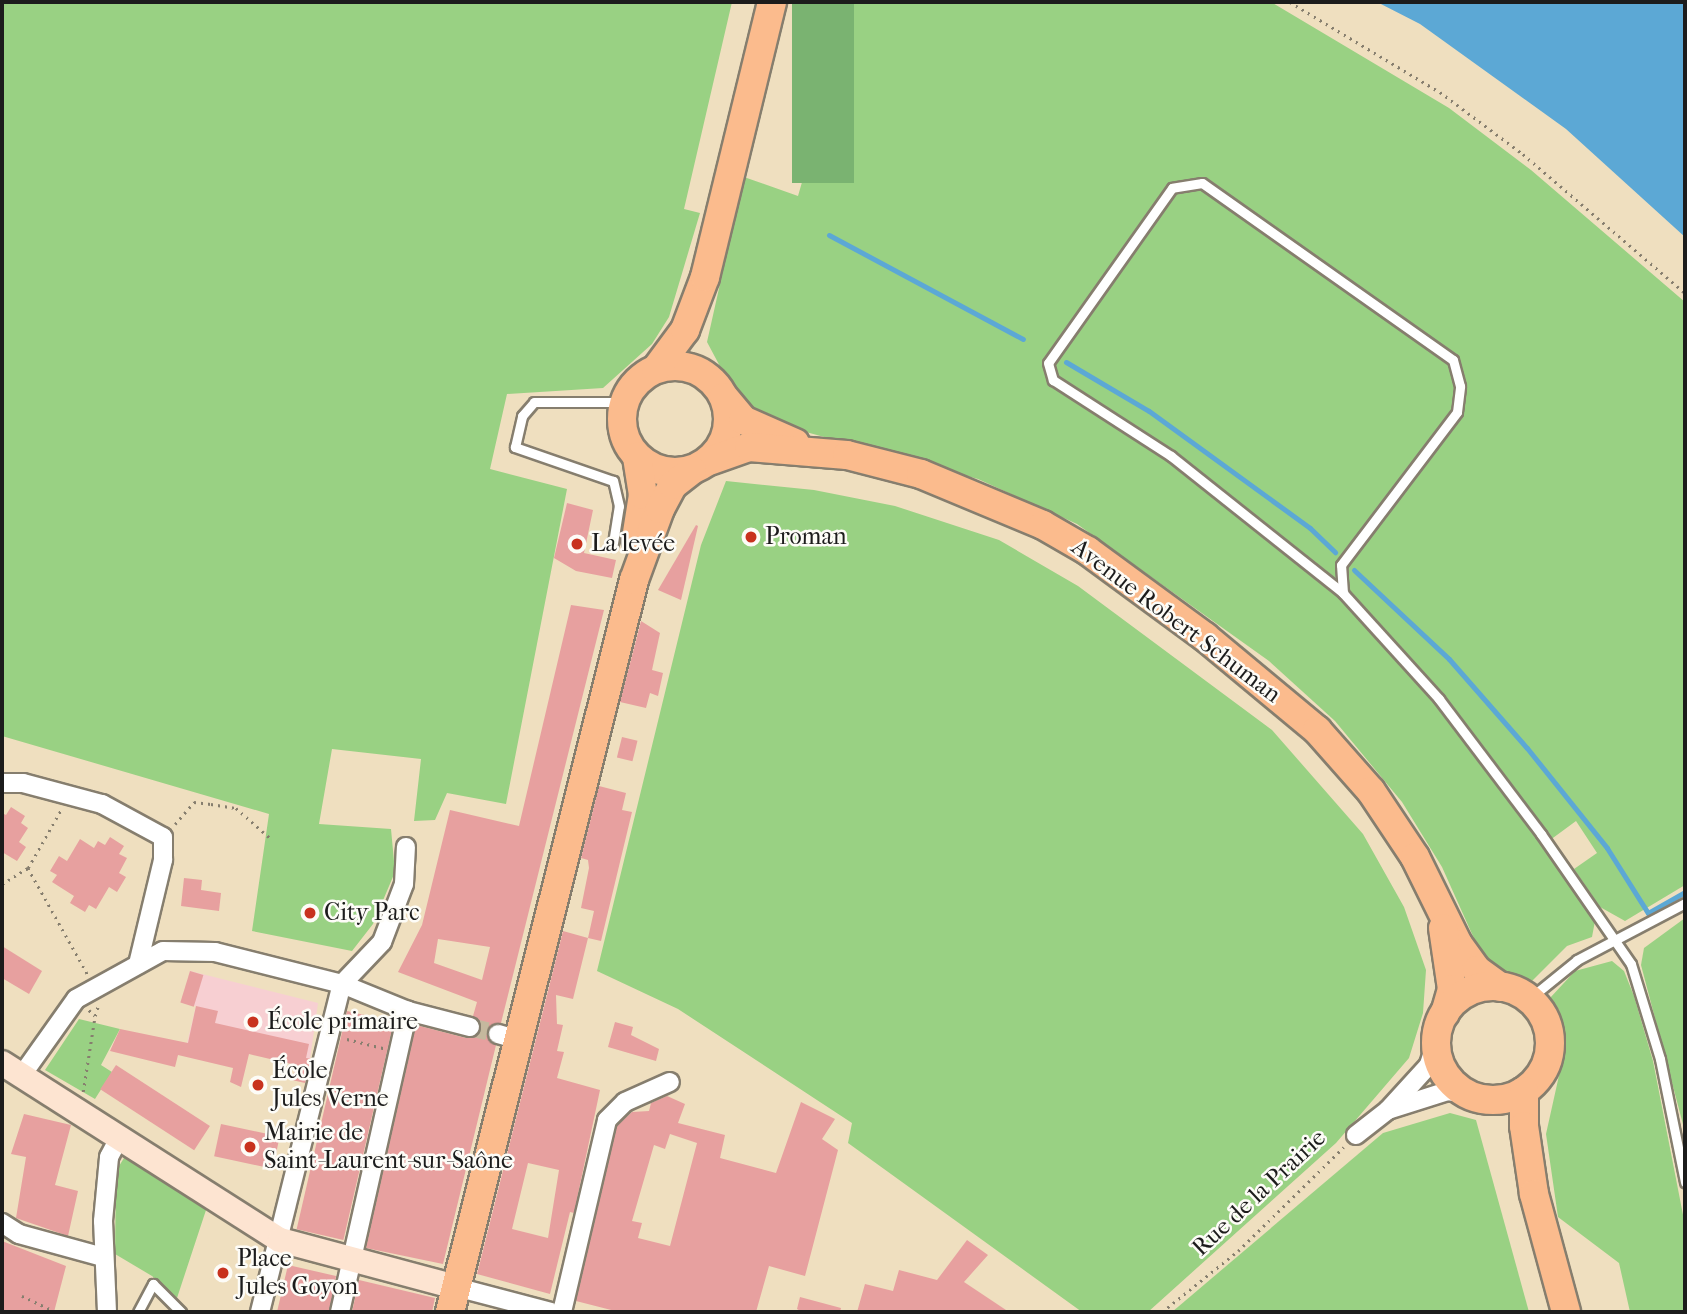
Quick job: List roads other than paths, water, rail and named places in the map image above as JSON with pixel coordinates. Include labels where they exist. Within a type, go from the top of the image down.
[{"type":"main road","points":[[634,580],[643,495],[637,456],[623,431],[625,402],[632,388],[656,369],[685,330],[705,277],[772,2]]},
{"type":"main road","points":[[453,1300],[507,1037],[634,580],[660,509],[673,485],[700,465],[727,433],[716,387],[698,338],[705,277]]},
{"type":"main road","points":[[656,369],[686,367],[716,387]]},
{"type":"main road","name":"Avenue Robert Schuman","points":[[716,387],[743,420],[814,450]]},
{"type":"main road","name":"Avenue Robert Schuman","points":[[700,465],[749,447],[814,450],[921,474],[1043,525],[1088,551],[1194,629],[1317,730],[1371,791],[1415,858],[1442,918],[1477,970],[1500,987]]},
{"type":"main road","points":[[637,456],[663,471],[700,465]]},
{"type":"main road","name":"Avenue Robert Schuman","points":[[1442,918],[1452,989],[1445,1013]]},
{"type":"main road","points":[[1475,1097],[1510,1098],[1524,1091],[1544,1069],[1550,1039],[1547,1024],[1529,999],[1500,987],[1469,992],[1445,1013],[1436,1043],[1445,1073],[1475,1097],[1495,1107],[1507,1128],[1534,1194]]},
{"type":"main road","points":[[1524,1091],[1524,1126],[1534,1194],[1566,1312]]},
{"type":"street","points":[[2,783],[23,783],[102,804],[163,837],[163,860],[138,964]]},
{"type":"street","points":[[260,1312],[342,984],[382,942],[404,884],[406,847]]},
{"type":"street","points":[[470,1027],[408,1011],[342,984],[215,952],[163,951],[138,964],[98,993],[76,999],[12,1069],[280,1240],[353,1259],[453,1300],[551,1312]]},
{"type":"street","points":[[340,1312],[408,1011]]},
{"type":"street","name":"Rue de la Prairie","points":[[1356,1135],[1388,1110],[1429,1065],[1436,1043]]},
{"type":"street","points":[[562,1312],[607,1120],[625,1102],[670,1082]]},
{"type":"street","name":"Rue de la Prairie","points":[[1388,1110],[1448,1091],[1475,1097]]},
{"type":"street","points":[[107,1312],[103,1257],[109,1157],[120,1136]]},
{"type":"street","points":[[2,1223],[19,1234],[103,1257]]},
{"type":"lane","points":[[1343,593],[1341,565],[1457,412],[1461,386],[1453,360],[1202,183],[1172,188],[1048,363],[1052,380],[1171,456],[1343,593],[1439,699],[1631,964],[1660,1059],[1685,1182]]},
{"type":"lane","points":[[613,543],[619,506],[612,481],[515,446],[522,416],[534,402],[625,402]]},
{"type":"lane","points":[[1529,999],[1577,960],[1685,903]]},
{"type":"lane","points":[[138,1312],[153,1284],[181,1312]]},
{"type":"water","points":[[1377,2],[1685,2],[1685,237],[1566,129],[1420,24]]},
{"type":"waterway","points":[[829,235],[1023,339]]},
{"type":"waterway","points":[[1066,362],[1149,411],[1310,528],[1335,552]]},
{"type":"waterway","points":[[1354,570],[1449,659],[1527,748],[1607,848],[1648,913],[1685,892]]},
{"type":"tunnel","points":[[470,1027],[498,1034]]},
{"type":"place","name":"Proman","points":[[751,537]]},
{"type":"place","name":"La levée","points":[[577,544]]},
{"type":"place","name":"City Parc","points":[[310,913]]},
{"type":"place","name":"École primaire","points":[[253,1022]]},
{"type":"place","name":"École Jules Verne","points":[[258,1085]]},
{"type":"place","name":"Mairie de Saint-Laurent-sur-Saône","points":[[250,1147]]},
{"type":"place","name":"Place Jules Goyon","points":[[223,1273]]}]
